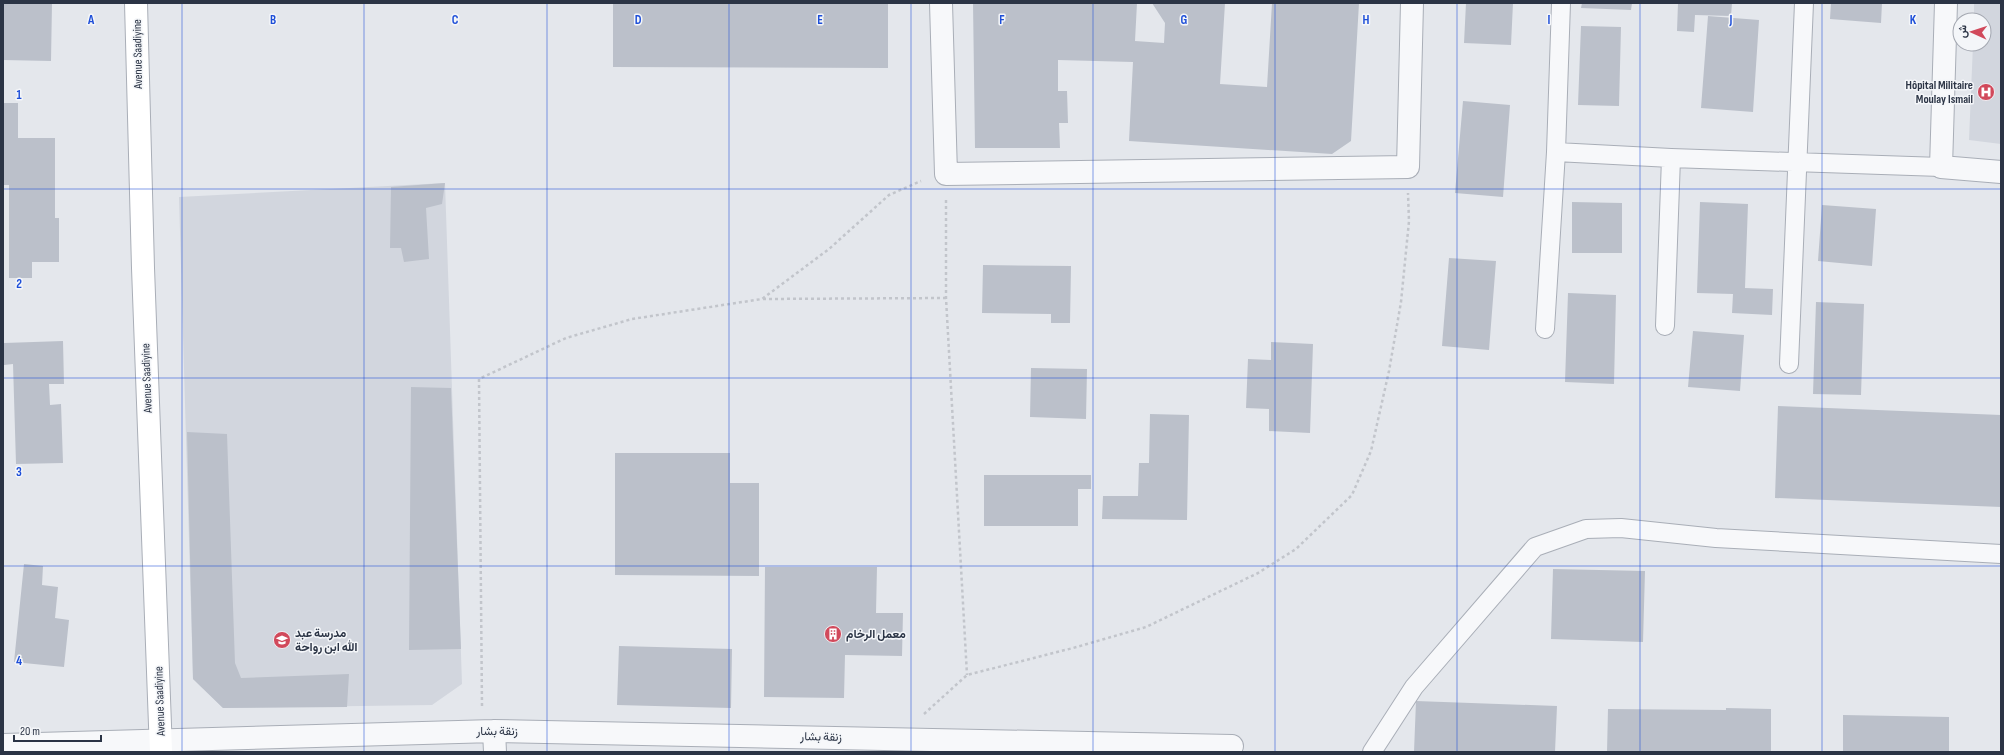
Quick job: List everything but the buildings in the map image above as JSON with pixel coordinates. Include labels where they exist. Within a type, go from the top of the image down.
[{"type":"main road","name":"Avenue Saadiyine","points":[[136,3],[143,268],[161,746]]},
{"type":"street","points":[[941,3],[946,174],[1408,167],[1412,3]]},
{"type":"street","points":[[1946,3],[1941,167],[2001,172]]},
{"type":"street","name":"زنقة بشار","points":[[3,745],[161,746],[488,731],[897,738],[1232,746],[1229,752]]},
{"type":"street","points":[[488,731],[495,752]]},
{"type":"lane","points":[[1545,328],[1556,152],[1561,3]]},
{"type":"lane","points":[[1788,364],[1804,3]]},
{"type":"lane","points":[[1556,152],[1671,158],[1941,167]]},
{"type":"lane","points":[[1665,326],[1671,158]]},
{"type":"lane","points":[[1372,752],[1414,687],[1535,547],[1586,529],[1621,528],[1716,538],[2001,554]]},
{"type":"path","points":[[897,738],[967,675],[1073,648],[1146,627],[1258,573],[1296,549],[1352,495],[1371,451],[1381,414],[1401,302],[1409,221],[1408,167]]},
{"type":"path","points":[[762,299],[829,249],[889,195],[915,182],[946,174],[946,298],[967,675]]},
{"type":"path","points":[[488,731],[479,379],[566,338],[632,319],[762,299],[946,298]]},
{"type":"shaded area","name":"Hôpital Militaire Moulay Ismail","points":[[1974,3],[2001,3],[2001,144],[1969,140],[1973,52],[1992,52],[1992,12],[1974,12]]},
{"type":"shaded area","points":[[445,183],[462,684],[432,705],[223,708],[193,679],[179,197]]},
{"type":"place","name":"Hôpital Militaire Moulay Ismail","points":[[1986,92]]},
{"type":"place","name":"معمل الرخام","points":[[833,634]]},
{"type":"place","name":"مدرسة عبد الله ابن رواحة","points":[[282,640]]}]
